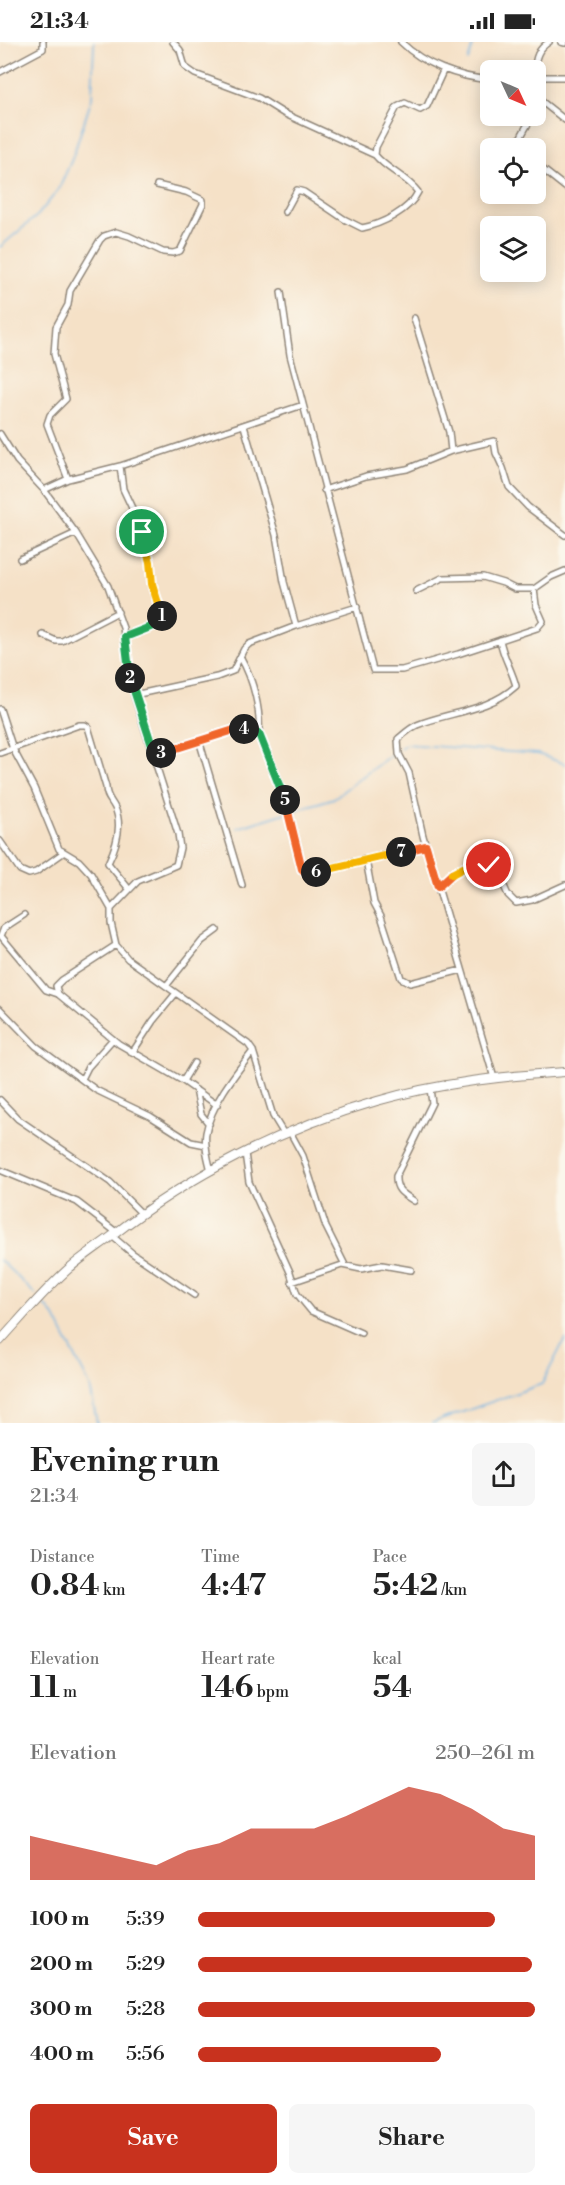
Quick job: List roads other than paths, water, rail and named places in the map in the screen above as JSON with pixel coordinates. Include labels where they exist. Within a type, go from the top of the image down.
[{"type":"highway","points":[[0,1341],[65,1272],[141,1213],[211,1171],[287,1133],[379,1100],[494,1078],[565,1072]]},
{"type":"street","points":[[0,72],[43,49],[43,42]]},
{"type":"street","points":[[173,42],[180,50],[185,68],[258,98],[324,133],[375,154],[382,163],[410,182],[418,192],[415,199],[387,219],[362,228],[344,219],[304,192],[297,190],[285,212]]},
{"type":"street","points":[[401,42],[418,58],[444,69],[480,78]]},
{"type":"street","points":[[535,60],[540,50],[549,42]]},
{"type":"street","points":[[375,154],[376,147],[397,107],[405,103],[420,110],[427,106],[444,69]]},
{"type":"street","points":[[546,77],[565,77]]},
{"type":"street","points":[[546,106],[565,120]]},
{"type":"street","points":[[546,172],[565,187]]},
{"type":"street","points":[[68,479],[46,424],[50,415],[66,399],[54,354],[57,323],[66,309],[70,291],[82,268],[104,236],[111,233],[123,234],[163,252],[180,251],[203,201],[186,192],[157,185]]},
{"type":"street","points":[[281,292],[290,355],[324,490],[374,670],[402,669],[458,654],[537,628],[542,624],[534,588]]},
{"type":"street","points":[[414,318],[449,432],[451,451]]},
{"type":"street","points":[[44,490],[68,479],[120,466],[303,405]]},
{"type":"street","points":[[244,426],[276,535],[284,582],[294,611],[296,626]]},
{"type":"street","points":[[0,434],[17,461],[44,490],[76,533],[108,586],[125,637],[134,695],[155,755],[178,834],[180,848],[176,865],[138,881],[111,909]]},
{"type":"street","points":[[324,490],[366,476],[407,469],[451,451],[494,441],[496,453],[509,487],[528,507],[565,535]]},
{"type":"street","points":[[120,466],[123,489],[146,543],[152,584],[162,616],[158,624],[125,637]]},
{"type":"street","points":[[20,559],[76,533]]},
{"type":"street","points":[[416,591],[442,578],[483,577],[503,582],[515,589],[534,588],[565,571]]},
{"type":"street","points":[[134,695],[216,677],[232,670],[249,644],[296,626],[357,608]]},
{"type":"street","points":[[43,635],[56,641],[62,641],[118,612]]},
{"type":"street","points":[[494,1078],[426,846],[409,773],[399,754],[398,739],[415,726],[485,704],[509,693],[516,686],[513,674],[502,655],[500,640]]},
{"type":"street","points":[[240,658],[248,670],[260,726],[259,734],[288,808],[302,869],[310,873],[426,846]]},
{"type":"street","points":[[0,709],[13,749],[34,788],[60,849],[79,861],[91,874],[111,909],[111,923],[116,945],[138,968],[240,1037],[253,1051],[273,1116],[303,1156],[326,1227],[345,1265]]},
{"type":"street","points":[[0,753],[79,725],[88,727],[106,787],[106,795],[115,808],[119,822],[115,847],[108,863],[129,889]]},
{"type":"street","points":[[155,755],[234,730],[245,729],[259,734]]},
{"type":"street","points":[[199,740],[242,885]]},
{"type":"street","points":[[0,842],[21,870],[29,874],[36,872],[63,853]]},
{"type":"street","points":[[366,860],[374,903],[381,916],[401,978],[410,983],[462,970]]},
{"type":"street","points":[[438,887],[456,871],[478,865],[489,865],[496,868],[508,895],[516,903],[532,900],[565,885]]},
{"type":"street","points":[[24,915],[4,928],[1,936],[46,990],[58,994],[132,1053],[183,1081],[217,1105]]},
{"type":"street","points":[[166,986],[202,941],[217,930]]},
{"type":"street","points":[[58,994],[56,987],[62,980],[116,945]]},
{"type":"street","points":[[132,1053],[153,1021],[176,993]]},
{"type":"street","points":[[0,1009],[36,1046],[96,1090],[150,1116],[191,1142],[206,1144]]},
{"type":"street","points":[[81,1079],[88,1067],[113,1039]]},
{"type":"street","points":[[211,1171],[206,1132],[222,1093],[253,1051]]},
{"type":"street","points":[[183,1081],[195,1063]]},
{"type":"street","points":[[414,1201],[396,1188],[396,1176],[432,1102],[430,1089]]},
{"type":"street","points":[[196,1090],[201,1114],[209,1124]]},
{"type":"street","points":[[199,1105],[209,1099]]},
{"type":"street","points":[[0,1100],[18,1119],[110,1182],[141,1213]]},
{"type":"street","points":[[245,1153],[249,1182],[290,1272],[297,1294],[308,1309],[361,1333]]},
{"type":"street","points":[[0,1170],[77,1202],[132,1252],[194,1294]]},
{"type":"street","points":[[292,1282],[345,1265],[361,1269],[382,1265],[411,1270]]},
{"type":"waterway","points":[[0,247],[38,215],[59,189],[72,159],[92,98],[94,42]]},
{"type":"waterway","points":[[468,61],[474,42]]},
{"type":"waterway","points":[[400,748],[406,744],[538,754],[565,764]]},
{"type":"waterway","points":[[237,828],[334,798],[396,751]]},
{"type":"waterway","points":[[0,1260],[36,1295]]},
{"type":"waterway","points":[[43,1303],[55,1317],[90,1386],[97,1423]]},
{"type":"waterway","points":[[432,1423],[542,1384],[565,1339]]}]
